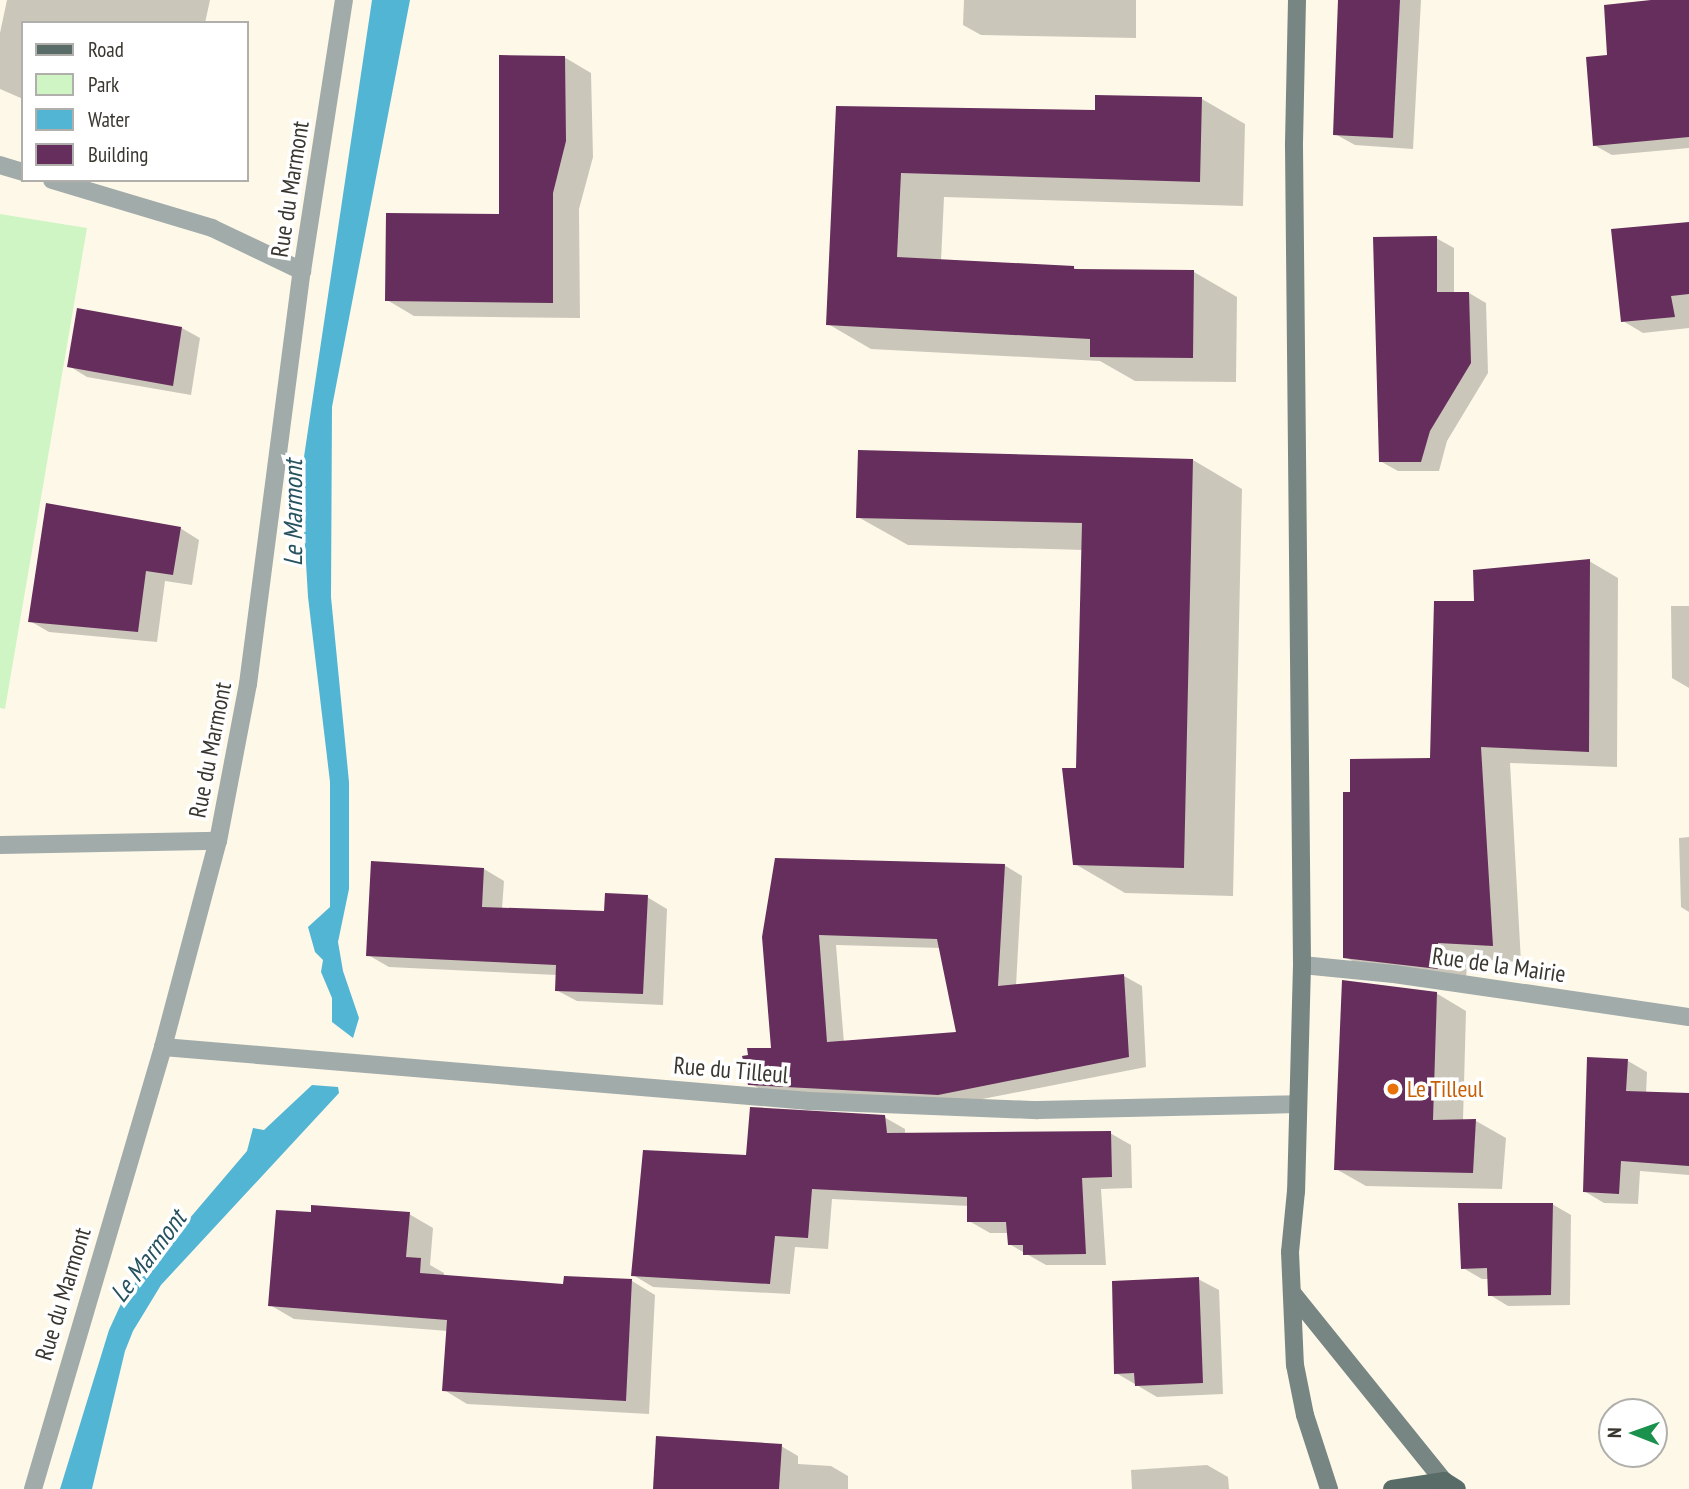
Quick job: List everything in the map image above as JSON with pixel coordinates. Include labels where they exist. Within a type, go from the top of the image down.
[{"type":"main road","points":[[1297,0],[1294,160],[1302,965],[1296,1191],[1290,1252],[1295,1365],[1305,1415],[1329,1489]]},
{"type":"main road","points":[[1293,1294],[1451,1485]]},
{"type":"main road","points":[[1392,1489],[1451,1485]]},
{"type":"street","name":"Rue du Marmont","points":[[33,1489],[163,1047],[218,841],[248,684],[302,271],[344,0]]},
{"type":"street","points":[[0,165],[21,171]]},
{"type":"street","points":[[59,182],[212,228],[302,271]]},
{"type":"street","points":[[0,845],[218,841]]},
{"type":"street","name":"Rue de la Mairie","points":[[1302,965],[1394,974],[1689,1017]]},
{"type":"street","name":"Rue du Tilleul","points":[[163,1047],[809,1101],[1038,1110],[1297,1104]]},
{"type":"green space","points":[[0,214],[87,228],[5,709],[0,708]]},
{"type":"water","points":[[372,0],[410,0],[332,407],[331,597],[349,782],[349,889],[338,942],[343,971],[359,1018],[353,1038],[332,1022],[332,998],[321,972],[323,960],[315,952],[308,927],[330,907],[330,782],[308,597],[301,477]]},
{"type":"water","points":[[312,1085],[338,1087],[339,1093],[161,1285],[133,1331],[125,1351],[92,1489],[60,1489],[109,1330],[126,1293],[247,1151],[253,1128],[264,1130]]},
{"type":"building","points":[[1338,0],[1400,0],[1393,138],[1333,135]]},
{"type":"building","points":[[1651,0],[1689,0],[1689,137],[1593,146],[1586,57],[1607,55],[1604,5]]},
{"type":"building","points":[[499,55],[565,56],[566,141],[553,193],[553,303],[385,301],[386,213],[499,214]]},
{"type":"building","points":[[1095,95],[1202,97],[1200,182],[901,173],[897,257],[1074,266],[1074,269],[1194,270],[1193,358],[1090,357],[1090,339],[826,325],[836,106],[1095,110]]},
{"type":"building","points":[[1689,222],[1689,294],[1671,296],[1675,317],[1621,322],[1611,229]]},
{"type":"building","points":[[1437,236],[1437,292],[1469,292],[1471,363],[1430,431],[1421,462],[1379,462],[1373,237]]},
{"type":"building","points":[[77,308],[182,327],[173,386],[67,367]]},
{"type":"building","points":[[858,450],[1193,459],[1184,868],[1073,865],[1062,768],[1076,768],[1082,523],[856,518]]},
{"type":"building","points":[[46,503],[181,527],[173,575],[146,571],[138,632],[28,622]]},
{"type":"building","points":[[1590,559],[1589,752],[1481,747],[1493,946],[1438,943],[1438,969],[1343,958],[1343,792],[1350,792],[1350,759],[1430,758],[1434,601],[1474,601],[1473,570]]},
{"type":"building","points":[[775,858],[1005,864],[998,986],[1124,974],[1129,1057],[938,1095],[748,1085],[742,1056],[748,1055],[747,1048],[771,1048],[762,937]],"holes":[[[819,935],[937,939],[956,1032],[827,1042]]]},
{"type":"building","points":[[371,861],[484,868],[482,907],[604,911],[605,893],[648,895],[643,994],[555,991],[556,965],[366,956]]},
{"type":"building","points":[[1342,980],[1437,992],[1433,1120],[1476,1119],[1473,1173],[1334,1170]]},
{"type":"building","points":[[1587,1057],[1628,1059],[1626,1091],[1689,1093],[1689,1166],[1621,1161],[1619,1194],[1583,1192]]},
{"type":"building","points":[[750,1107],[885,1115],[887,1133],[1111,1131],[1112,1177],[1082,1178],[1086,1254],[1023,1255],[1023,1245],[1008,1245],[1006,1222],[967,1222],[967,1197],[812,1189],[808,1238],[775,1236],[770,1284],[631,1276],[643,1150],[746,1155]]},
{"type":"building","points":[[1458,1203],[1553,1203],[1551,1295],[1488,1296],[1487,1268],[1461,1269]]},
{"type":"building","points":[[311,1205],[410,1212],[406,1257],[421,1258],[420,1273],[563,1284],[564,1276],[632,1279],[626,1401],[442,1391],[447,1320],[268,1306],[276,1210],[311,1212]]},
{"type":"building","points":[[1199,1277],[1203,1383],[1135,1386],[1134,1373],[1114,1374],[1112,1281]]},
{"type":"building","points":[[656,1436],[782,1444],[779,1489],[653,1489]]},
{"type":"place","name":"Le Tilleul","points":[[1393,1089]]},
{"type":"water label","name":"Le Marmont","points":[[293,513]]},
{"type":"water label","name":"Le Marmont","points":[[148,1256]]}]
